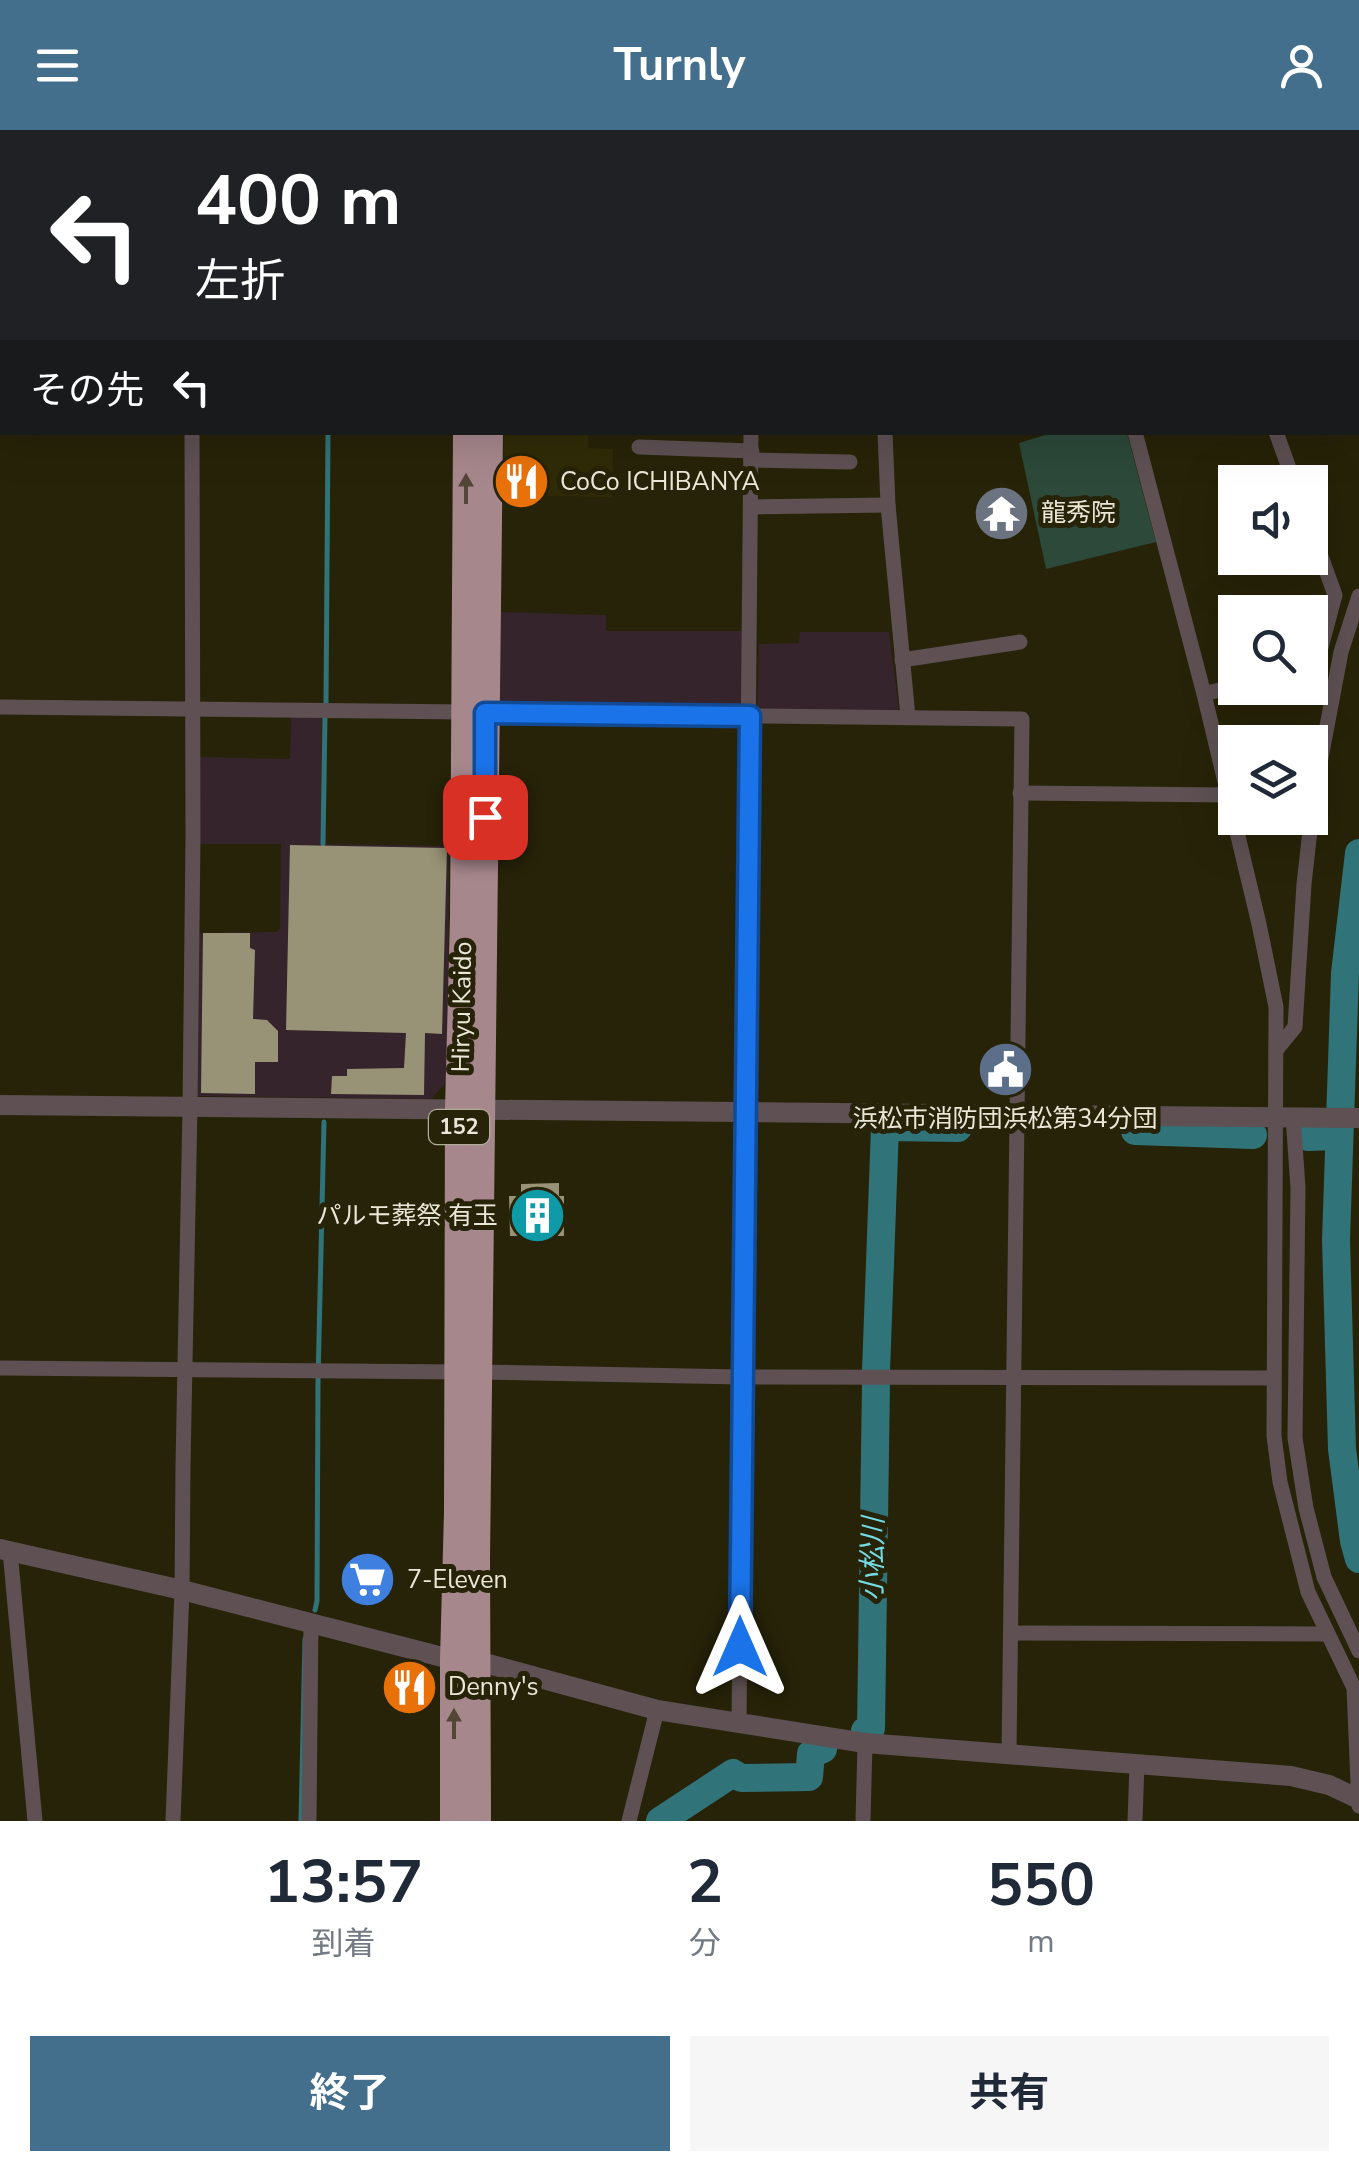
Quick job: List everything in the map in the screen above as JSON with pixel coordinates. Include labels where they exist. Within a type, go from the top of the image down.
[{"type":"highway","name":"Hiryu Kaido","points":[[467,435],[475,712]]},
{"type":"highway","name":"Hiryu Kaido","points":[[454,1821],[465,1660],[475,712],[488,435]]},
{"type":"highway","name":"Hiryu Kaido","points":[[465,1660],[477,1821]]},
{"type":"street","points":[[174,1821],[190,1107],[192,435]]},
{"type":"street","points":[[739,1724],[752,435]]},
{"type":"street","points":[[885,435],[908,717]]},
{"type":"street","points":[[1136,435],[1218,750]]},
{"type":"street","points":[[1277,435],[1288,465]]},
{"type":"street","points":[[638,447],[850,462]]},
{"type":"street","points":[[751,507],[888,505]]},
{"type":"street","points":[[1327,575],[1334,596],[1328,619]]},
{"type":"street","points":[[1277,1049],[1295,1027],[1314,795],[1341,652],[1359,596]]},
{"type":"street","points":[[902,660],[1020,642]]},
{"type":"street","points":[[1204,694],[1218,690]]},
{"type":"street","points":[[0,707],[1022,719],[1009,1753]]},
{"type":"street","points":[[1020,793],[1218,794]]},
{"type":"street","points":[[1238,835],[1276,1007],[1285,1117],[1298,1187],[1295,1438],[1306,1508],[1324,1576],[1359,1651]]},
{"type":"street","points":[[0,1105],[1359,1118]]},
{"type":"street","points":[[1285,1117],[1274,1436],[1280,1482],[1308,1592],[1354,1688],[1359,1801]]},
{"type":"street","points":[[0,1368],[742,1377],[1274,1378]]},
{"type":"street","points":[[36,1821],[5,1550],[182,1590],[657,1710],[864,1743],[1291,1776],[1329,1785],[1359,1801]]},
{"type":"street","points":[[309,1821],[311,1623]]},
{"type":"street","points":[[1011,1633],[1326,1634]]},
{"type":"street","points":[[630,1821],[657,1710]]},
{"type":"street","points":[[863,1821],[864,1743]]},
{"type":"street","points":[[1135,1821],[1137,1764]]},
{"type":"shaded area","points":[[504,435],[588,435],[588,448],[613,449],[612,497],[503,495]]},
{"type":"shaded area","points":[[498,612],[606,615],[606,631],[745,631],[744,710],[496,707]]},
{"type":"shaded area","points":[[800,632],[889,632],[899,710],[757,711],[759,644],[799,643]]},
{"type":"shaded area","points":[[291,716],[322,716],[321,844],[449,846],[448,1080],[431,1099],[196,1096],[195,933],[280,929],[281,844],[200,844],[200,757],[290,759]]},
{"type":"green space","points":[[1045,435],[1128,435],[1156,542],[1046,569],[1019,443]]},
{"type":"building","name":"CoCo ICHIBANYA","points":[[506,469],[537,469],[537,495],[506,494]]},
{"type":"building","points":[[290,845],[447,848],[442,1034],[425,1033],[424,1095],[331,1094],[332,1076],[347,1076],[347,1069],[404,1068],[406,1033],[286,1030]]},
{"type":"building","points":[[203,933],[250,933],[250,948],[255,950],[253,1019],[267,1020],[278,1031],[278,1062],[255,1062],[255,1094],[201,1093]]},
{"type":"building","name":"パルモ葬祭 有玉","points":[[559,1183],[559,1196],[564,1196],[564,1236],[510,1236],[509,1196],[521,1196],[521,1184]]},
{"type":"waterway","points":[[326,705],[328,435]]},
{"type":"waterway","points":[[323,844],[325,717]]},
{"type":"waterway","points":[[1359,853],[1345,973],[1336,1240],[1342,1449],[1359,1559]]},
{"type":"waterway","points":[[315,1610],[324,1122]]},
{"type":"waterway","name":"小松川","points":[[876,1371],[885,1127],[958,1128]]},
{"type":"waterway","name":"小松川","points":[[1135,1131],[1253,1135]]},
{"type":"waterway","name":"小松川","points":[[1308,1137],[1338,1136]]},
{"type":"waterway","name":"小松川","points":[[865,1731],[871,1728],[876,1383]]},
{"type":"waterway","points":[[301,1821],[305,1639]]},
{"type":"waterway","name":"小松川","points":[[660,1821],[733,1773],[741,1778],[809,1777],[811,1754],[823,1749]]},
{"type":"place","name":"CoCo ICHIBANYA","points":[[521,482]]},
{"type":"place","name":"龍秀院","points":[[1002,513]]},
{"type":"place","name":"浜松市消防団浜松第34分団","points":[[1005,1070]]},
{"type":"place","name":"パルモ葬祭 有玉","points":[[537,1216]]},
{"type":"place","name":"7-Eleven","points":[[368,1580]]},
{"type":"place","name":"Denny's","points":[[409,1687]]},
{"type":"route","points":[[485,817],[485,713],[750,716],[740,1647]]}]
